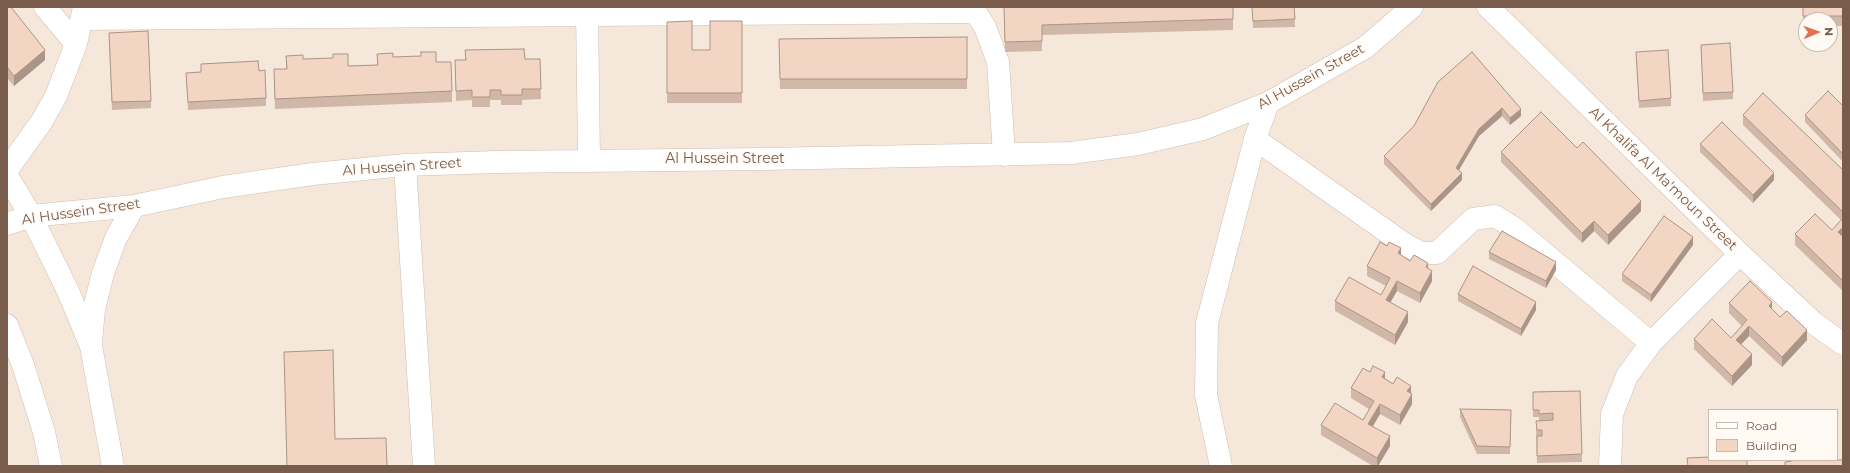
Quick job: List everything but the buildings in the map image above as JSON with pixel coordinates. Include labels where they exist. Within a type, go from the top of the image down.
[{"type":"street","points":[[45,7],[76,44]]},
{"type":"street","name":"Al Hussein Street","points":[[7,224],[31,216],[134,206],[230,186],[313,174],[405,165],[589,160],[1004,155],[1071,153],[1138,144],[1203,129],[1268,103],[1366,46],[1412,7]]},
{"type":"street","name":"Al Khalifa Al Ma'moun Street","points":[[1488,7],[1740,254],[1815,324],[1843,344]]},
{"type":"street","points":[[7,170],[42,121],[56,96],[76,44],[83,13],[974,9],[990,38],[998,62],[1004,155]]},
{"type":"street","points":[[587,11],[589,160]]},
{"type":"street","points":[[1221,466],[1206,395],[1207,323],[1255,139],[1268,103]]},
{"type":"street","points":[[1255,139],[1406,245],[1421,253],[1438,253],[1473,218],[1495,216],[1514,228],[1651,343]]},
{"type":"street","points":[[405,165],[424,466]]},
{"type":"street","points":[[7,176],[31,216],[68,291],[91,346],[113,466]]},
{"type":"street","points":[[91,346],[94,309],[103,273],[116,238],[134,206]]},
{"type":"street","points":[[1610,466],[1612,414],[1627,376],[1651,343],[1740,254]]},
{"type":"street","points":[[7,325],[44,432],[51,466]]},
{"type":"shaded area","points":[[7,7],[1843,7],[1843,466],[7,466]]}]
